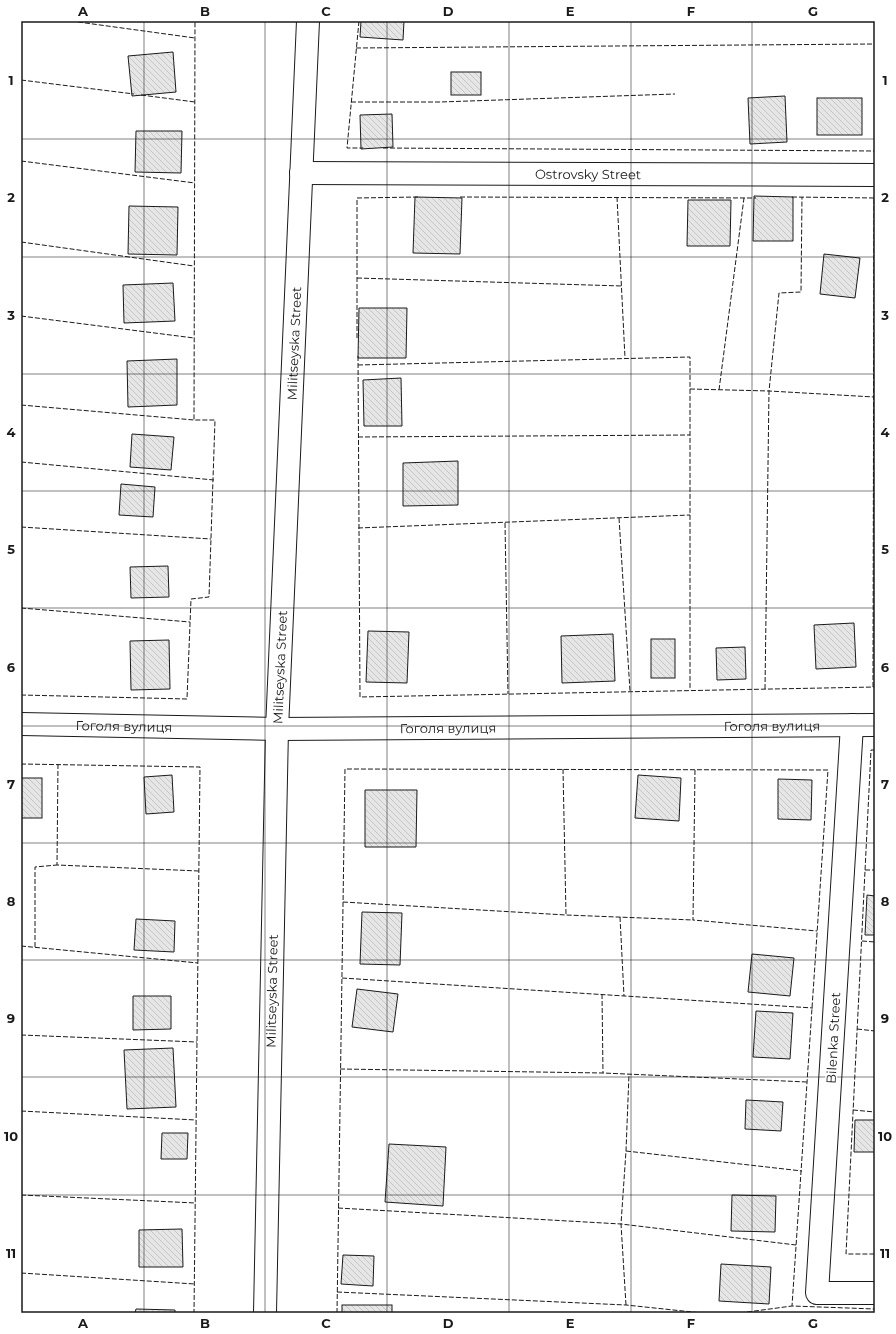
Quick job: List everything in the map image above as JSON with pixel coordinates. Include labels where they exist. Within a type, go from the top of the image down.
[{"type":"street","name":"Militseyska Street","points":[[265,1313],[277,729],[308,21]]},
{"type":"street","name":"Ostrovsky Street","points":[[301,173],[875,175]]},
{"type":"street","name":"Гоголя вулиця","points":[[21,724],[277,729],[875,724]]},
{"type":"street","name":"Bilenka Street","points":[[852,725],[817,1293],[875,1293]]},
{"type":"building","points":[[361,21],[404,21],[403,40],[360,37]]},
{"type":"building","points":[[173,52],[176,92],[132,96],[128,56]]},
{"type":"building","points":[[451,72],[481,72],[481,95],[451,95]]},
{"type":"building","points":[[785,96],[787,142],[750,144],[748,98]]},
{"type":"building","points":[[817,98],[862,98],[862,135],[817,135]]},
{"type":"building","points":[[392,114],[393,147],[361,149],[360,115]]},
{"type":"building","points":[[136,131],[182,131],[181,173],[135,172]]},
{"type":"building","points":[[754,196],[793,197],[793,241],[753,241]]},
{"type":"building","points":[[415,197],[462,198],[460,254],[413,253]]},
{"type":"building","points":[[688,200],[731,200],[730,246],[687,246]]},
{"type":"building","points":[[129,206],[178,207],[177,255],[128,254]]},
{"type":"building","points":[[824,254],[860,258],[855,298],[820,294]]},
{"type":"building","points":[[173,283],[175,321],[124,323],[123,285]]},
{"type":"building","points":[[359,308],[407,308],[406,358],[358,358]]},
{"type":"building","points":[[177,359],[177,405],[128,407],[127,361]]},
{"type":"building","points":[[401,378],[402,426],[364,426],[363,380]]},
{"type":"building","points":[[132,434],[174,437],[171,470],[130,467]]},
{"type":"building","points":[[458,461],[458,505],[403,506],[403,463]]},
{"type":"building","points":[[121,484],[155,487],[153,517],[119,515]]},
{"type":"building","points":[[168,566],[169,597],[131,598],[130,567]]},
{"type":"building","points":[[854,623],[856,667],[816,669],[814,625]]},
{"type":"building","points":[[368,631],[409,632],[407,683],[366,682]]},
{"type":"building","points":[[613,634],[615,681],[562,683],[561,636]]},
{"type":"building","points":[[651,639],[675,639],[675,678],[651,678]]},
{"type":"building","points":[[169,640],[170,689],[131,690],[130,641]]},
{"type":"building","points":[[745,647],[746,679],[717,680],[716,648]]},
{"type":"building","points":[[172,775],[174,812],[146,814],[144,777]]},
{"type":"building","points":[[638,775],[681,778],[679,821],[635,818]]},
{"type":"building","points":[[21,778],[42,778],[42,818],[21,818]]},
{"type":"building","points":[[778,779],[812,780],[811,820],[778,819]]},
{"type":"building","points":[[365,790],[417,790],[416,847],[365,847]]},
{"type":"building","points":[[867,895],[875,896],[875,935],[865,935]]},
{"type":"building","points":[[362,912],[402,913],[400,965],[360,964]]},
{"type":"building","points":[[136,919],[175,921],[174,952],[134,950]]},
{"type":"building","points":[[752,954],[794,958],[790,996],[748,992]]},
{"type":"building","points":[[357,989],[398,994],[393,1032],[352,1027]]},
{"type":"building","points":[[133,996],[171,996],[171,1029],[133,1030]]},
{"type":"building","points":[[756,1011],[793,1013],[790,1059],[753,1057]]},
{"type":"building","points":[[173,1048],[176,1107],[127,1109],[124,1050]]},
{"type":"building","points":[[746,1100],[783,1102],[781,1131],[745,1129]]},
{"type":"building","points":[[855,1120],[875,1120],[875,1152],[854,1152]]},
{"type":"building","points":[[162,1133],[188,1133],[187,1159],[161,1159]]},
{"type":"building","points":[[389,1144],[446,1147],[443,1206],[385,1202]]},
{"type":"building","points":[[732,1195],[776,1196],[775,1232],[731,1231]]},
{"type":"building","points":[[182,1229],[183,1267],[139,1267],[139,1230]]},
{"type":"building","points":[[343,1255],[374,1256],[373,1286],[341,1284]]},
{"type":"building","points":[[721,1264],[771,1267],[769,1304],[719,1301]]},
{"type":"building","points":[[342,1305],[392,1305],[392,1313],[342,1313]]},
{"type":"building","points":[[136,1309],[175,1310],[175,1313],[135,1313]]},
{"type":"fence","points":[[71,21],[195,38]]},
{"type":"fence","points":[[21,695],[187,699],[191,599],[209,597],[215,420],[194,420],[195,21]]},
{"type":"fence","points":[[359,21],[347,148],[363,148]]},
{"type":"fence","points":[[356,48],[875,44]]},
{"type":"fence","points":[[21,80],[134,94]]},
{"type":"fence","points":[[351,102],[440,102],[675,94]]},
{"type":"fence","points":[[141,95],[195,102]]},
{"type":"fence","points":[[383,148],[875,151]]},
{"type":"fence","points":[[21,161],[195,183]]},
{"type":"fence","points":[[357,338],[357,198],[418,197]]},
{"type":"fence","points":[[460,197],[756,198]]},
{"type":"fence","points":[[617,197],[625,358]]},
{"type":"fence","points":[[792,197],[875,198]]},
{"type":"fence","points":[[765,689],[769,391],[779,293],[801,292],[802,197]]},
{"type":"fence","points":[[719,390],[744,198]]},
{"type":"fence","points":[[873,687],[874,198]]},
{"type":"fence","points":[[21,242],[194,266]]},
{"type":"fence","points":[[357,278],[622,286]]},
{"type":"fence","points":[[21,316],[194,338]]},
{"type":"fence","points":[[358,356],[360,697],[875,687]]},
{"type":"fence","points":[[358,365],[690,357],[690,690]]},
{"type":"fence","points":[[690,389],[769,391],[874,397]]},
{"type":"fence","points":[[21,405],[194,420]]},
{"type":"fence","points":[[358,437],[690,435]]},
{"type":"fence","points":[[21,462],[214,480]]},
{"type":"fence","points":[[358,528],[690,515]]},
{"type":"fence","points":[[619,518],[630,691]]},
{"type":"fence","points":[[505,523],[508,694]]},
{"type":"fence","points":[[21,527],[211,539]]},
{"type":"fence","points":[[21,608],[190,622]]},
{"type":"fence","points":[[875,750],[871,750],[846,1254],[875,1254]]},
{"type":"fence","points":[[21,764],[200,767],[194,1313]]},
{"type":"fence","points":[[58,764],[57,865],[199,871]]},
{"type":"fence","points":[[337,1313],[345,769],[828,770],[792,1306],[875,1309]]},
{"type":"fence","points":[[563,769],[566,915]]},
{"type":"fence","points":[[695,770],[693,920],[817,931]]},
{"type":"fence","points":[[35,947],[35,867],[57,865]]},
{"type":"fence","points":[[865,870],[875,870]]},
{"type":"fence","points":[[343,902],[566,915],[693,920]]},
{"type":"fence","points":[[620,917],[624,996]]},
{"type":"fence","points":[[862,941],[875,942]]},
{"type":"fence","points":[[21,946],[198,963]]},
{"type":"fence","points":[[342,978],[813,1008]]},
{"type":"fence","points":[[602,994],[603,1073]]},
{"type":"fence","points":[[857,1029],[875,1031]]},
{"type":"fence","points":[[21,1035],[197,1042]]},
{"type":"fence","points":[[340,1069],[603,1073],[807,1082]]},
{"type":"fence","points":[[626,1305],[621,1224],[629,1074]]},
{"type":"fence","points":[[853,1110],[875,1112]]},
{"type":"fence","points":[[21,1111],[196,1120]]},
{"type":"fence","points":[[626,1151],[802,1171]]},
{"type":"fence","points":[[21,1195],[196,1203]]},
{"type":"fence","points":[[338,1208],[621,1224],[796,1245]]},
{"type":"fence","points":[[21,1273],[195,1284]]},
{"type":"fence","points":[[337,1292],[626,1305],[702,1313]]},
{"type":"fence","points":[[740,1313],[792,1306]]}]
